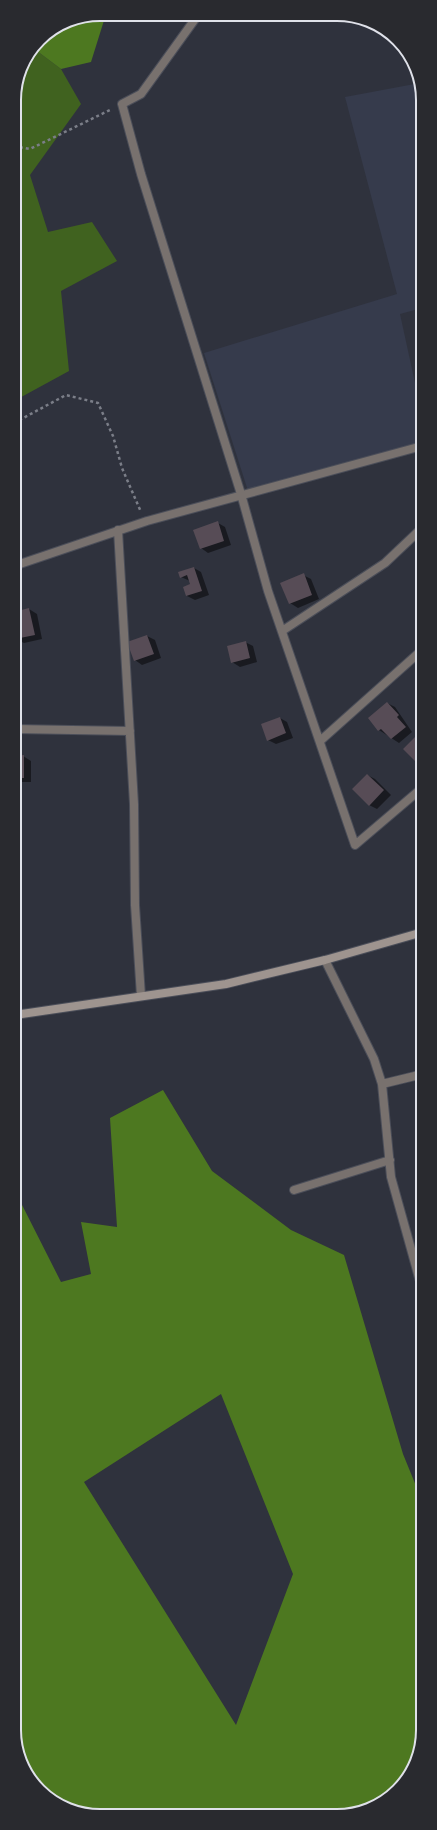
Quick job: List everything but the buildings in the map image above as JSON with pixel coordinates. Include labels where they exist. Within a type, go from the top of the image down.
[{"type":"street","points":[[194,21],[141,94],[122,104],[141,174],[241,494],[268,591],[356,845],[416,793]]},
{"type":"street","points":[[21,564],[147,521],[241,494],[416,448]]},
{"type":"street","points":[[118,530],[134,804],[135,905],[142,996]]},
{"type":"street","points":[[282,631],[385,563],[416,534]]},
{"type":"street","points":[[320,741],[416,655]]},
{"type":"street","points":[[21,729],[130,731]]},
{"type":"street","points":[[21,1014],[226,984],[325,960],[416,934]]},
{"type":"street","points":[[325,960],[374,1060],[382,1084],[386,1116],[386,1138],[391,1177],[416,1267]]},
{"type":"street","points":[[382,1084],[416,1076]]},
{"type":"street","points":[[294,1190],[390,1160]]},
{"type":"path","points":[[21,147],[30,149],[122,104]]},
{"type":"path","points":[[21,419],[66,395],[98,402],[113,436],[122,468],[137,505],[147,521]]},
{"type":"shaded area","points":[[414,84],[416,100],[416,310],[400,314],[416,387],[416,444],[249,494],[204,353],[397,294],[345,97]]},
{"type":"green space","points":[[104,21],[91,62],[61,69],[38,52],[44,44],[56,34],[70,27],[90,22]]},
{"type":"green space","points":[[38,52],[61,69],[81,104],[30,175],[48,232],[92,222],[117,261],[61,291],[69,371],[21,397],[21,95],[25,75],[34,56]]},
{"type":"green space","points":[[163,1090],[212,1171],[291,1230],[344,1255],[403,1454],[416,1486],[416,1735],[410,1760],[403,1774],[381,1796],[367,1803],[337,1809],[90,1808],[75,1805],[52,1793],[37,1778],[29,1765],[25,1755],[21,1730],[21,1203],[61,1282],[91,1274],[81,1222],[117,1227],[110,1118]],"holes":[[[221,1394],[293,1574],[236,1725],[84,1482]]]}]
